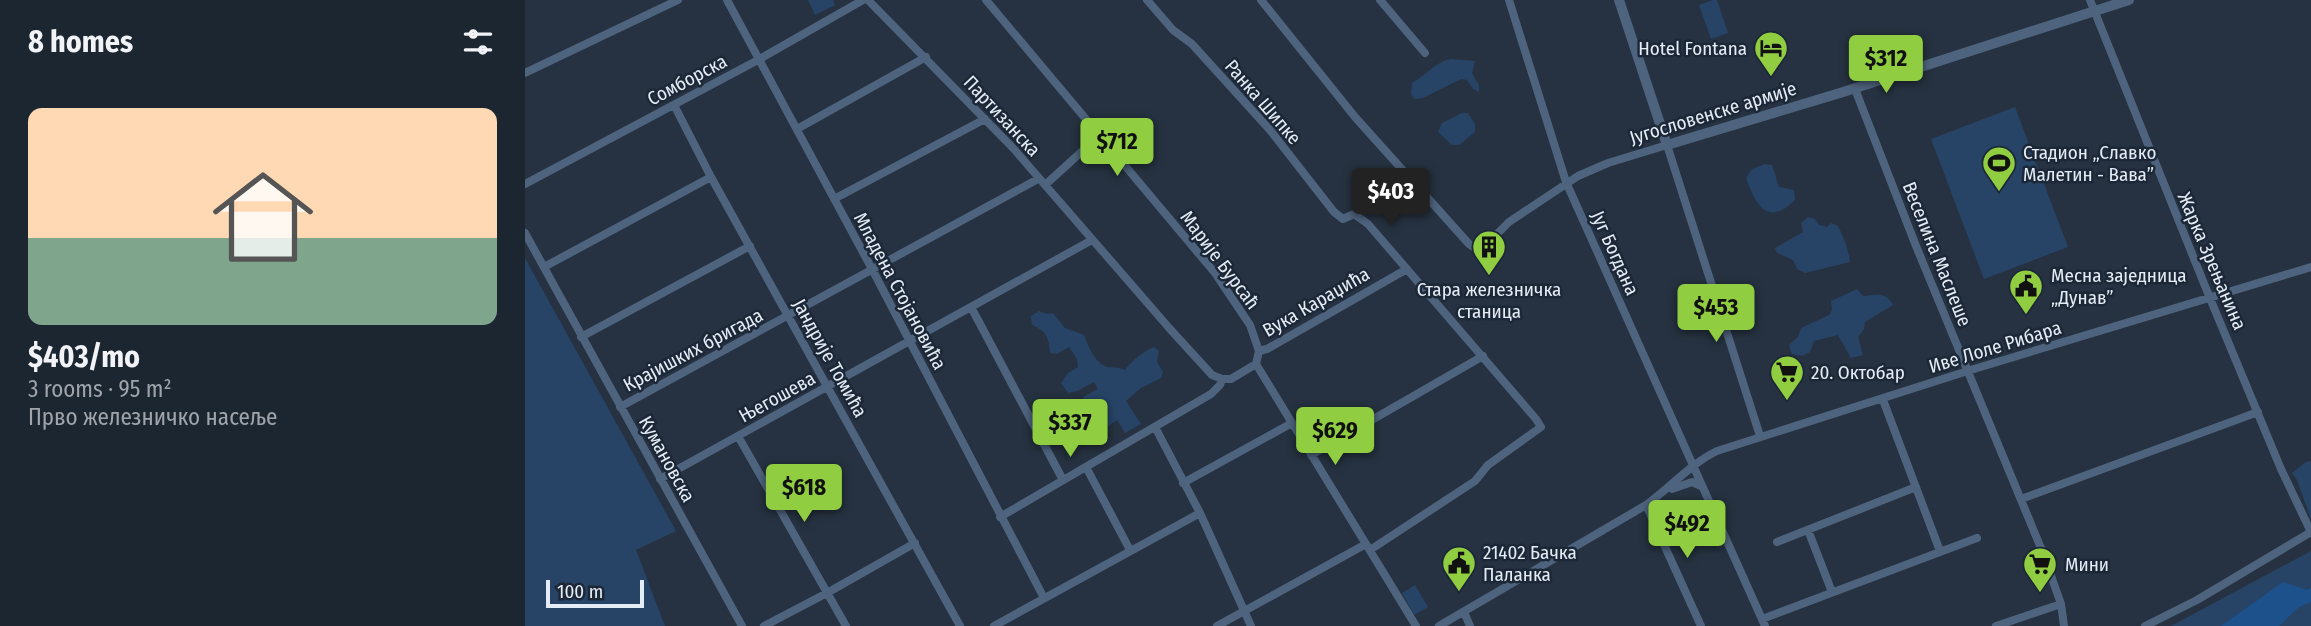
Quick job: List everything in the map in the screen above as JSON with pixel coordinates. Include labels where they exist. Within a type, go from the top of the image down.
[{"type":"street","points":[[525,73],[678,0]]},
{"type":"street","name":"Младена Стојановића","points":[[727,0],[872,269],[1044,598]]},
{"type":"street","name":"Сомборска","points":[[525,184],[865,0]]},
{"type":"street","name":"Партизанска","points":[[865,0],[926,57],[985,119],[1212,375],[1222,379]]},
{"type":"street","name":"Марије Бурсаћ","points":[[986,0],[1215,273],[1250,325],[1259,351]]},
{"type":"street","name":"Ранка Шипке","points":[[1147,0],[1173,30],[1192,44],[1270,131],[1334,212],[1343,219],[1354,214],[1368,224],[1407,269]]},
{"type":"street","name":"Југословенске армије","points":[[1261,0],[1355,117],[1469,244],[1480,248],[1509,222],[1566,182],[1608,163],[1855,89],[2129,0]]},
{"type":"street","name":"Југ Богдана","points":[[1509,0],[1566,182],[1763,622]]},
{"type":"street","points":[[1619,0],[1760,436]]},
{"type":"street","name":"Жарка Зрењанина","points":[[2090,0],[2210,299],[2311,532]]},
{"type":"street","points":[[1384,1],[1425,53]]},
{"type":"street","points":[[797,129],[926,57]]},
{"type":"street","name":"Веселина Маслеше","points":[[1855,89],[1907,224],[2021,499],[2061,604],[2064,626]]},
{"type":"street","name":"Јандрије Томића","points":[[674,105],[711,177],[960,626]]},
{"type":"street","points":[[834,199],[985,119]]},
{"type":"street","name":"Крајишких бригада","points":[[620,407],[872,269],[1042,182],[1100,135]]},
{"type":"street","points":[[544,267],[711,177]]},
{"type":"street","name":"Кумановска","points":[[525,233],[742,626]]},
{"type":"street","name":"Његошева","points":[[660,479],[1092,240]]},
{"type":"street","points":[[581,337],[750,246]]},
{"type":"street","name":"Иве Лоле Рибара","points":[[1663,494],[1692,467],[1717,451],[1968,371],[2311,267]]},
{"type":"street","points":[[1217,626],[1368,547],[1475,481],[1488,465],[1541,427],[1407,269]]},
{"type":"street","name":"Вука Караџића","points":[[1000,517],[1212,394],[1222,379],[1231,379],[1256,364],[1259,351],[1262,352],[1407,269]]},
{"type":"street","points":[[971,307],[1063,480]]},
{"type":"street","points":[[1311,455],[1482,356]]},
{"type":"street","points":[[1256,364],[1416,626]]},
{"type":"street","points":[[1883,400],[1940,551]]},
{"type":"street","points":[[2021,499],[2258,412]]},
{"type":"street","points":[[1183,483],[1292,423]]},
{"type":"street","points":[[1155,428],[1200,513],[1251,626]]},
{"type":"street","points":[[738,436],[846,626]]},
{"type":"street","points":[[1086,467],[1130,550]]},
{"type":"street","points":[[1439,626],[1663,494],[1686,483],[1701,486]]},
{"type":"street","points":[[1777,542],[1916,487]]},
{"type":"street","points":[[1646,505],[1697,625]]},
{"type":"street","points":[[993,626],[1200,513]]},
{"type":"street","points":[[1808,530],[1832,592]]},
{"type":"street","points":[[2145,626],[2197,600],[2311,532]]},
{"type":"street","points":[[1763,622],[1832,592],[1977,538]]},
{"type":"street","points":[[764,626],[915,543]]},
{"type":"street","points":[[1996,626],[2061,604]]},
{"type":"street","points":[[1464,612],[1470,626]]},
{"type":"shaded area","points":[[808,0],[833,0],[835,5],[815,15]]},
{"type":"shaded area","points":[[1717,0],[1728,33],[1711,39],[1699,5]]},
{"type":"shaded area","points":[[1450,59],[1475,61],[1472,73],[1479,85],[1479,92],[1473,89],[1467,80],[1461,79],[1423,98],[1414,99],[1411,94],[1412,83]]},
{"type":"shaded area","name":"Стадион „Славко Малетин - Вава”","points":[[2015,107],[2068,247],[1984,279],[1931,139]]},
{"type":"shaded area","points":[[1462,113],[1468,113],[1475,124],[1475,132],[1459,145],[1452,145],[1438,132],[1442,123]]},
{"type":"shaded area","points":[[1765,164],[1772,165],[1779,187],[1794,190],[1795,200],[1777,212],[1763,209],[1746,178],[1752,169]]},
{"type":"shaded area","points":[[1808,217],[1815,219],[1819,225],[1827,227],[1831,223],[1838,226],[1850,262],[1805,273],[1797,269],[1793,260],[1777,253],[1775,248],[1803,232],[1801,223]]},
{"type":"shaded area","points":[[525,258],[676,531],[636,550],[665,626],[525,626]]},
{"type":"shaded area","points":[[1857,289],[1863,296],[1884,296],[1893,305],[1865,322],[1858,337],[1863,355],[1851,358],[1838,335],[1814,341],[1810,352],[1802,356],[1792,354],[1789,345],[1798,337],[1801,328],[1829,315],[1832,310],[1831,301]]},
{"type":"shaded area","points":[[1039,311],[1053,313],[1065,328],[1084,335],[1096,358],[1108,367],[1125,370],[1146,351],[1154,347],[1159,351],[1157,362],[1163,372],[1161,378],[1141,388],[1126,401],[1141,424],[1125,433],[1117,420],[1104,429],[1096,413],[1085,406],[1083,397],[1098,389],[1094,382],[1068,393],[1061,383],[1068,373],[1078,367],[1077,359],[1069,347],[1057,354],[1050,353],[1046,335],[1032,325],[1031,316]]},
{"type":"shaded area","points":[[2311,461],[2311,519],[2292,473]]},
{"type":"shaded area","points":[[2311,551],[2311,626],[2171,626]]},
{"type":"shaded area","points":[[2283,582],[2307,590],[2311,588],[2311,602],[2299,607],[2279,626],[2221,626]]},
{"type":"shaded area","points":[[1415,585],[1428,607],[1414,615],[1402,593]]},
{"type":"place","name":"Hotel Fontana","points":[[1771,78]]},
{"type":"place","name":"Стадион „Славко Малетин - Вава”","points":[[1999,193]]},
{"type":"place","name":"Стара железничка станица","points":[[1489,277]]},
{"type":"place","name":"Месна заједница „Дунав”","points":[[2026,316]]},
{"type":"place","name":"20. Октобар","points":[[1787,402]]},
{"type":"place","name":"21402 Бачка Паланка","points":[[1459,593]]},
{"type":"place","name":"Мини","points":[[2040,594]]}]
